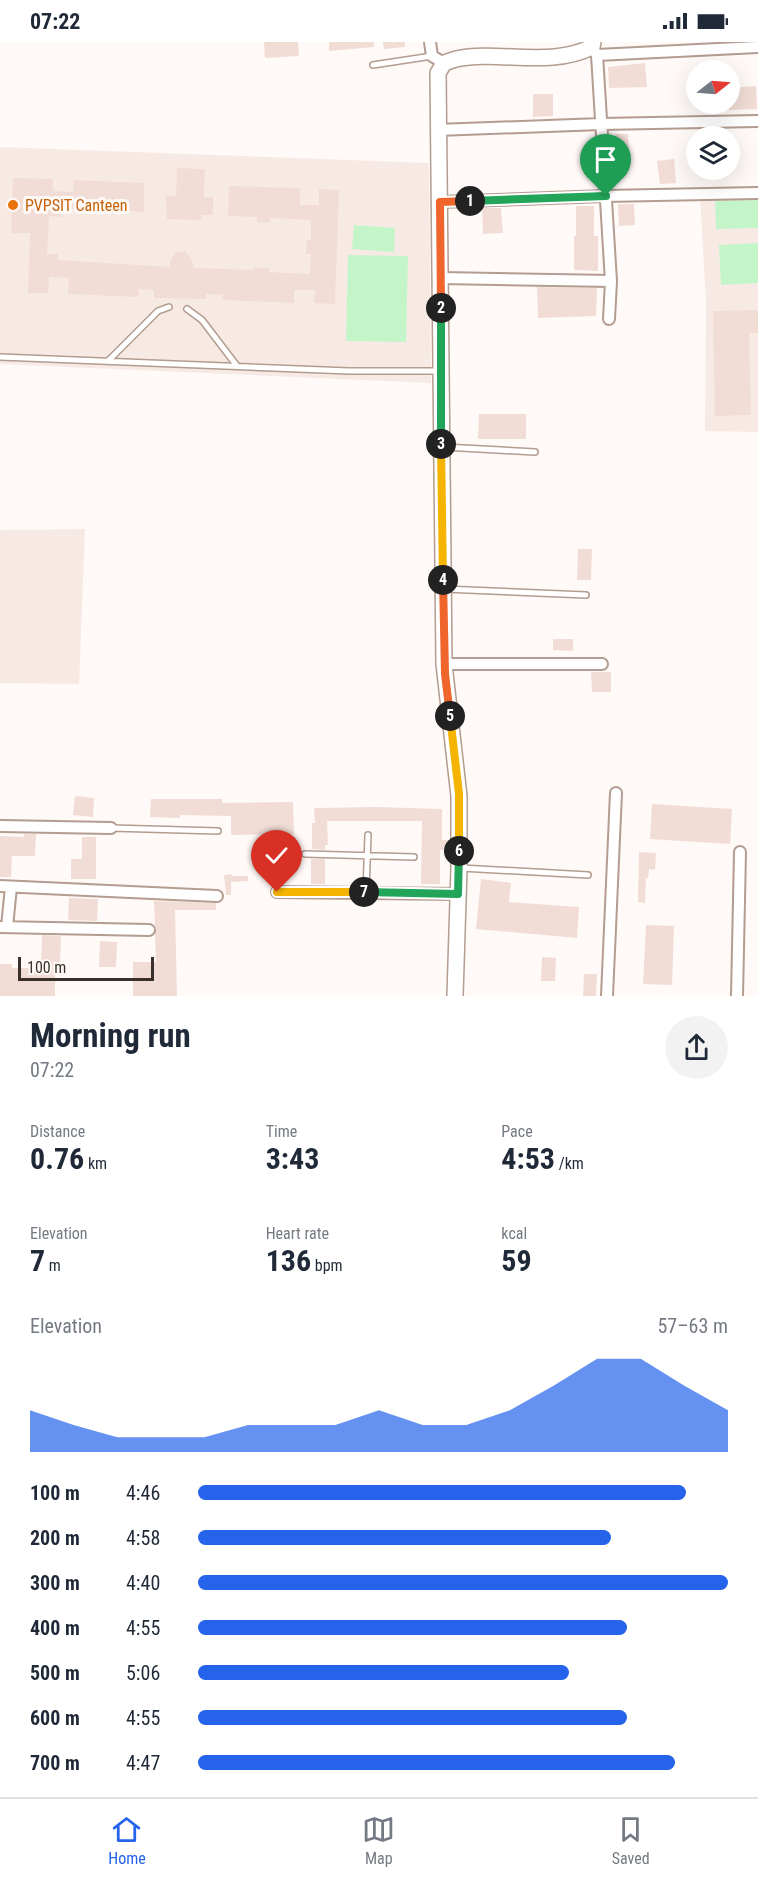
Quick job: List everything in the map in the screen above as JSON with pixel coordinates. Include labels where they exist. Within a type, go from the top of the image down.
[{"type":"street","points":[[430,42],[438,60],[444,664],[459,794],[455,996]]},
{"type":"street","points":[[438,60],[462,57],[554,57],[594,48],[758,47]]},
{"type":"street","points":[[594,48],[611,281],[609,319]]},
{"type":"street","points":[[437,130],[758,121]]},
{"type":"street","points":[[440,202],[758,193]]},
{"type":"street","points":[[441,279],[611,281]]},
{"type":"street","points":[[444,664],[602,664]]},
{"type":"street","points":[[607,996],[616,793]]},
{"type":"street","points":[[0,826],[111,828]]},
{"type":"street","points":[[736,996],[740,852]]},
{"type":"street","points":[[149,930],[4,927],[5,887],[217,896]]},
{"type":"street","points":[[277,892],[458,894]]},
{"type":"lane","points":[[373,65],[438,60]]},
{"type":"lane","points":[[108,361],[159,311],[169,307]]},
{"type":"lane","points":[[187,309],[202,320],[237,366]]},
{"type":"lane","points":[[0,357],[349,371],[442,371]]},
{"type":"lane","points":[[441,447],[535,452]]},
{"type":"lane","points":[[443,589],[586,596]]},
{"type":"lane","points":[[111,828],[218,831]]},
{"type":"lane","points":[[366,892],[368,835]]},
{"type":"lane","points":[[305,854],[414,857]]},
{"type":"lane","points":[[459,868],[588,875]]},
{"type":"shaded area","points":[[0,147],[429,163],[431,383],[0,364]]},
{"type":"shaded area","points":[[758,196],[758,432],[705,431],[706,301],[700,198]]},
{"type":"shaded area","points":[[85,529],[79,684],[0,683],[0,530]]},
{"type":"green space","points":[[758,200],[758,228],[716,229],[715,201]]},
{"type":"green space","points":[[354,225],[395,228],[394,252],[352,249]]},
{"type":"green space","points":[[758,243],[758,283],[721,285],[719,245]]},
{"type":"green space","points":[[348,255],[408,256],[406,342],[346,341]]},
{"type":"building","points":[[264,42],[298,42],[299,56],[265,58]]},
{"type":"building","points":[[329,42],[374,42],[374,47],[329,51]]},
{"type":"building","points":[[383,42],[405,42],[405,47],[384,49]]},
{"type":"building","points":[[645,63],[647,87],[609,88],[608,67]]},
{"type":"building","points":[[756,86],[757,109],[740,110],[740,87]]},
{"type":"building","points":[[533,94],[553,94],[553,116],[533,117]]},
{"type":"building","points":[[615,134],[628,134],[629,155],[616,155]]},
{"type":"building","points":[[674,159],[676,183],[660,184],[657,161]]},
{"type":"building","points":[[177,168],[205,169],[204,197],[213,197],[213,215],[201,215],[201,220],[167,219],[166,195],[176,196]]},
{"type":"building","points":[[13,178],[53,179],[53,191],[73,192],[74,180],[144,183],[144,212],[114,210],[114,214],[101,214],[101,210],[61,208],[61,217],[49,216],[47,254],[58,254],[58,260],[170,267],[170,261],[176,252],[186,251],[193,263],[193,268],[254,270],[254,268],[269,268],[269,272],[310,274],[311,254],[306,254],[307,240],[311,240],[311,220],[270,218],[270,223],[257,222],[257,217],[228,216],[229,186],[300,188],[300,205],[319,205],[319,189],[339,190],[335,304],[314,303],[315,290],[294,290],[294,303],[223,300],[223,295],[206,294],[206,299],[154,298],[154,290],[139,289],[138,297],[68,294],[69,278],[49,277],[48,293],[28,293],[30,233],[11,233]]},
{"type":"building","points":[[618,204],[634,204],[635,225],[619,226]]},
{"type":"building","points":[[576,206],[594,206],[594,236],[598,236],[598,271],[574,270]]},
{"type":"building","points":[[482,208],[501,208],[503,233],[483,234]]},
{"type":"building","points":[[537,287],[597,288],[596,316],[538,318]]},
{"type":"building","points":[[758,310],[758,333],[749,333],[751,415],[715,416],[713,311]]},
{"type":"building","points":[[479,414],[526,414],[526,439],[478,439]]},
{"type":"building","points":[[578,549],[592,549],[591,580],[577,580]]},
{"type":"building","points":[[553,639],[573,639],[573,651],[553,650]]},
{"type":"building","points":[[591,672],[611,672],[611,692],[592,692]]},
{"type":"building","points":[[75,796],[94,798],[93,817],[73,815]]},
{"type":"building","points":[[151,799],[222,799],[222,803],[293,802],[294,834],[231,835],[231,816],[150,817]]},
{"type":"building","points":[[652,804],[732,809],[730,844],[650,839]]},
{"type":"building","points":[[314,808],[442,809],[442,840],[448,840],[448,850],[440,850],[440,884],[421,884],[422,821],[327,821],[328,845],[325,845],[325,850],[312,849]]},
{"type":"building","points":[[24,834],[36,834],[35,856],[12,856],[11,877],[0,877],[0,836],[24,837]]},
{"type":"building","points":[[82,837],[96,837],[96,879],[71,879],[71,859],[82,859]]},
{"type":"building","points":[[639,852],[656,853],[655,870],[649,869],[648,878],[646,878],[645,903],[638,902]]},
{"type":"building","points":[[311,859],[325,859],[325,884],[311,884]]},
{"type":"building","points":[[232,874],[232,876],[248,876],[248,881],[231,882],[231,895],[226,895],[224,875]]},
{"type":"building","points":[[481,879],[511,883],[509,902],[579,907],[577,938],[476,929]]},
{"type":"building","points":[[69,898],[98,899],[97,921],[68,920]]},
{"type":"building","points":[[154,901],[216,903],[216,910],[175,910],[177,996],[133,996],[133,962],[156,962]]},
{"type":"building","points":[[646,925],[674,926],[672,985],[643,984]]},
{"type":"building","points":[[42,935],[61,936],[60,963],[55,963],[55,996],[0,996],[0,964],[12,964],[12,968],[41,968]]},
{"type":"building","points":[[100,941],[117,942],[116,967],[99,967]]},
{"type":"building","points":[[542,957],[556,958],[555,981],[541,981]]},
{"type":"building","points":[[584,974],[597,974],[596,996],[583,996]]},
{"type":"place","name":"PVPSIT Canteen","points":[[13,205]]},
{"type":"route","points":[[277,892],[458,894],[459,794],[444,664],[440,202],[606,196]]}]
